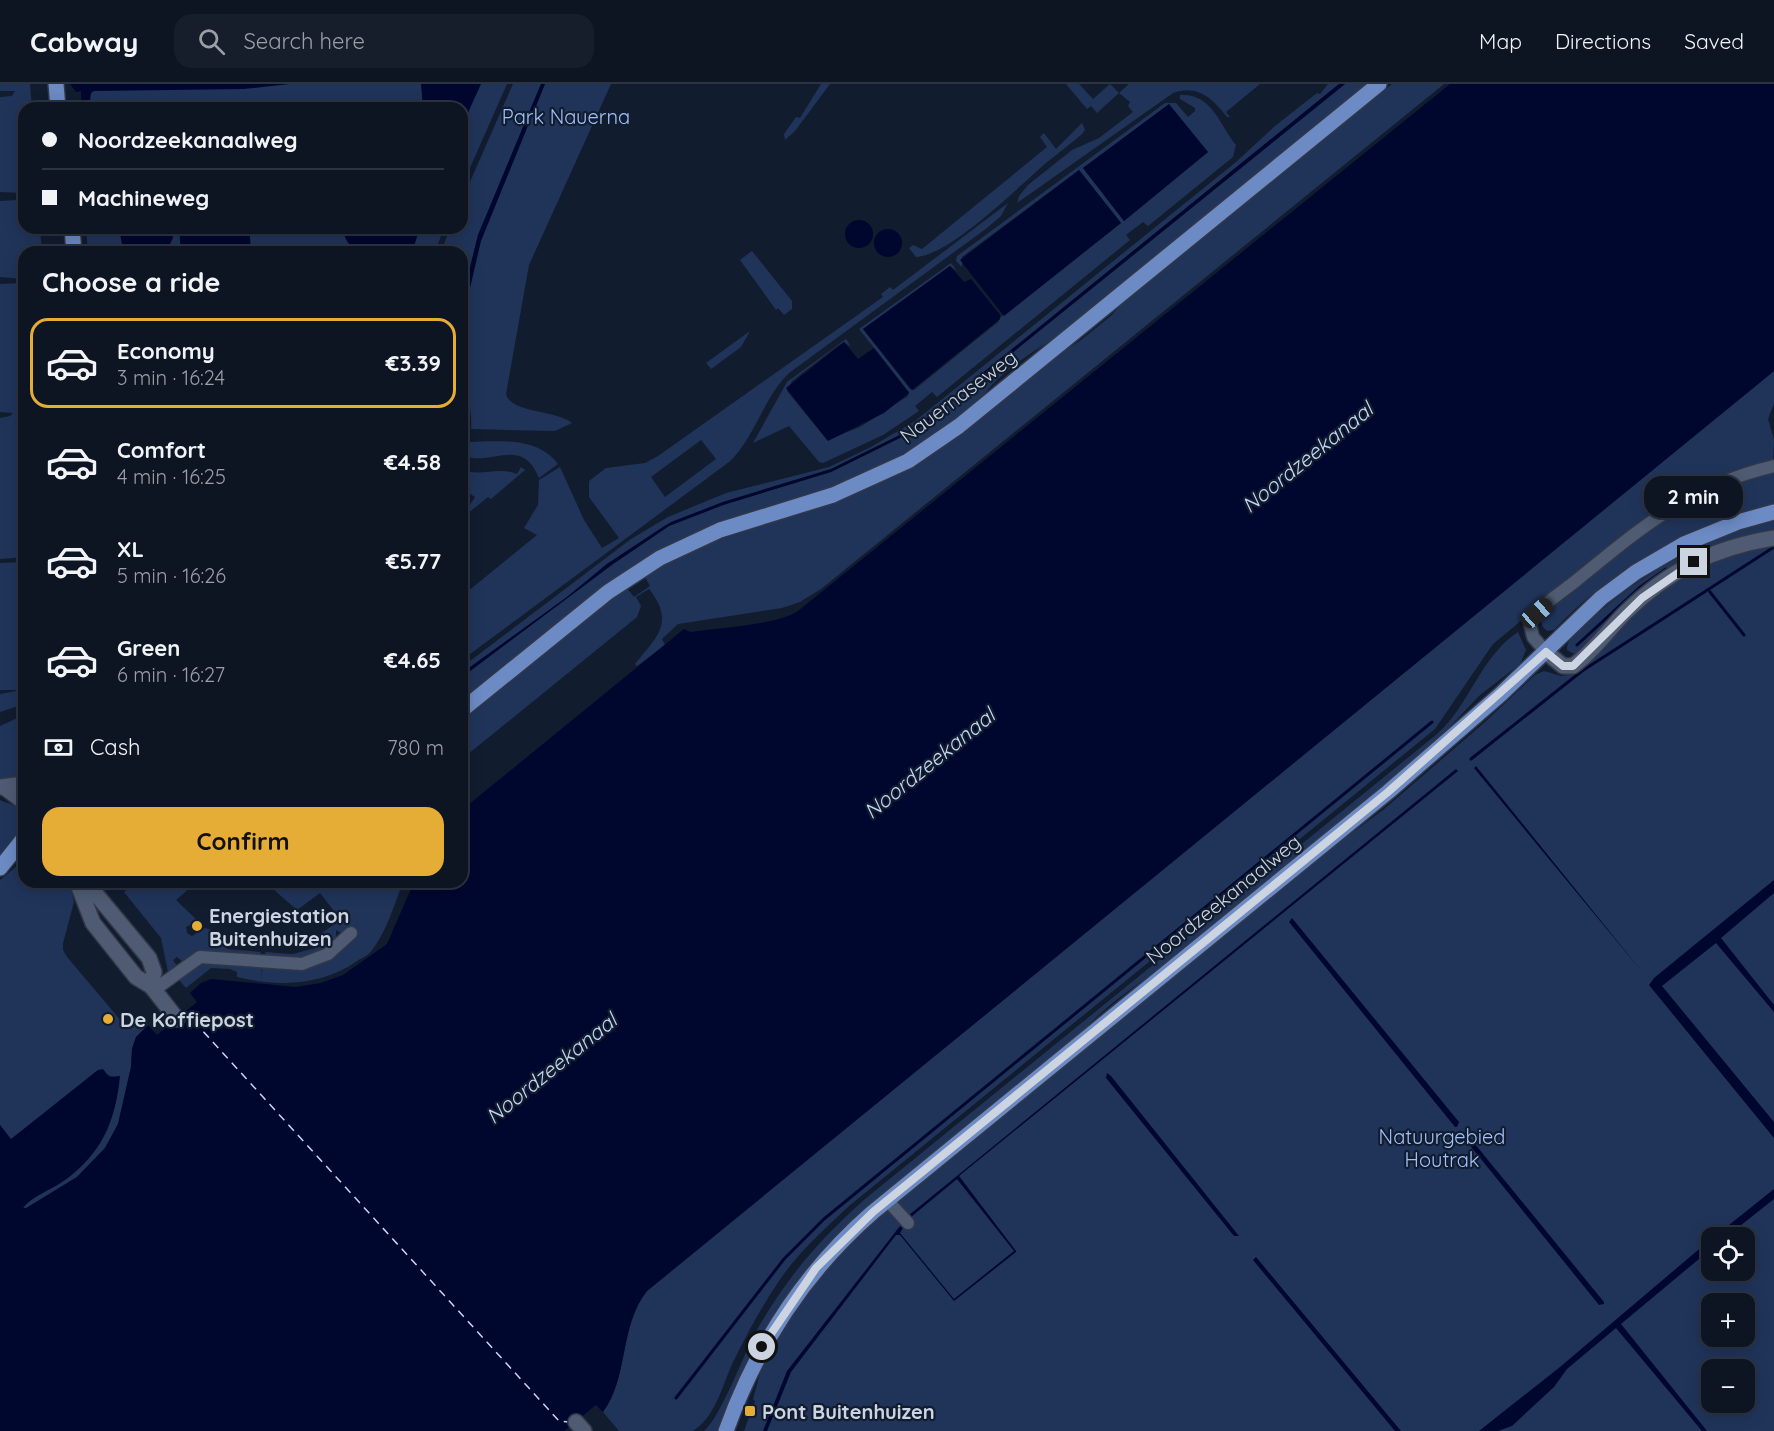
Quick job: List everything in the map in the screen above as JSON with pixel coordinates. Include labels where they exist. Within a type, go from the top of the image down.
[{"type":"main road","points":[[56,84],[58,102]]},
{"type":"main road","name":"Nauernaseweg","points":[[468,705],[608,592],[660,558],[720,530],[832,495],[908,460],[959,426],[1379,84]]},
{"type":"main road","name":"Noordzeekanaalweg","points":[[726,1431],[762,1347],[796,1294],[842,1240],[887,1200],[1388,792],[1546,652],[1600,598],[1653,561],[1718,529],[1774,512]]},
{"type":"main road","points":[[1,867],[18,846]]},
{"type":"main road","points":[[1,867],[18,857]]},
{"type":"street","points":[[1774,466],[1723,480],[1677,503],[1636,532],[1547,604],[1530,624],[1533,637],[1563,666],[1573,666],[1633,605],[1677,571],[1719,550],[1774,537]]},
{"type":"street","points":[[2,787],[18,786]]},
{"type":"street","points":[[2,787],[18,798]]},
{"type":"street","points":[[82,888],[93,922],[136,977],[153,988],[177,1019]]},
{"type":"street","points":[[85,888],[95,893],[149,958],[154,972],[153,988]]},
{"type":"street","points":[[153,988],[191,961],[208,956],[302,964],[328,954],[351,933]]},
{"type":"street","points":[[887,1200],[908,1223]]},
{"type":"green space","points":[[0,84],[30,84],[32,102],[18,102],[18,193],[0,192],[0,97],[12,96],[15,91],[0,91]]},
{"type":"green space","points":[[82,84],[507,84],[468,172],[468,102],[89,102],[90,87]]},
{"type":"green space","points":[[513,84],[541,84],[478,235],[468,278],[468,246],[443,246],[448,234],[468,234],[468,186]]},
{"type":"green space","name":"Park Nauerna","points":[[545,84],[611,84],[529,265],[506,394],[509,400],[516,405],[572,423],[555,431],[471,429],[468,395],[468,287],[484,230]]},
{"type":"green space","points":[[821,84],[830,84],[795,131],[785,140],[784,134],[796,117],[800,118]]},
{"type":"green space","points":[[1066,84],[1079,84],[1093,99],[1110,84],[1119,93],[1097,113],[1091,106],[1087,109]]},
{"type":"green space","points":[[1129,84],[1260,84],[1226,112],[1230,117],[1227,117],[1210,99],[1197,92],[1190,90],[1173,93],[1017,203],[1019,196],[1028,185],[1072,150],[1099,138],[1133,112],[1128,106],[1130,102],[1119,93]]},
{"type":"green space","points":[[1328,84],[1339,84],[916,427],[831,469],[723,502],[664,526],[607,564],[567,597],[468,669],[468,662],[631,539],[668,517],[726,493],[829,467],[871,447],[915,421],[1236,162],[1275,126],[1317,93],[1320,94]]},
{"type":"green space","points":[[1345,84],[1369,84],[1057,337],[1009,369],[970,409],[948,427],[886,464],[862,475],[711,527],[655,553],[597,591],[468,696],[468,673],[613,564],[669,526],[723,505],[831,472],[918,429]]},
{"type":"green space","points":[[1392,84],[1444,84],[821,589],[800,602],[782,608],[678,624],[662,639],[665,645],[637,666],[635,664],[656,637],[662,620],[657,601],[649,589],[636,597],[641,606],[637,617],[468,754],[468,713],[626,587],[634,597],[650,586],[644,575],[677,556],[728,534],[846,496],[1081,340],[1112,315],[1126,298]]},
{"type":"green space","points":[[1180,95],[1200,99],[1214,111],[1236,145],[1233,157],[1148,226],[1143,222],[1126,235],[1130,240],[937,397],[932,392],[915,406],[919,411],[883,435],[823,463],[819,462],[789,426],[753,443],[787,382],[846,339],[851,347],[844,342],[836,347],[792,381],[787,391],[827,440],[860,427],[908,396],[909,392],[859,329],[951,263],[957,271],[950,266],[863,329],[910,389],[914,390],[998,322],[1001,317],[1121,223],[1079,170],[962,257],[962,267],[956,261],[957,256],[1165,103],[1176,103],[1188,117],[1195,111],[1195,108],[1180,99]],"holes":[[[1168,105],[1208,152],[1124,221],[1083,168]]]},
{"type":"green space","points":[[1082,123],[1085,130],[1082,134],[965,233],[947,245],[916,257],[909,248],[913,245],[922,249],[1047,147],[1040,137],[1044,133],[1056,149]]},
{"type":"green space","points":[[18,199],[18,234],[40,234],[42,246],[18,246],[18,278],[0,277],[0,201]]},
{"type":"green space","points":[[1008,203],[1001,216],[987,228],[789,373],[772,394],[746,441],[729,462],[468,656],[468,591],[537,535],[524,528],[538,505],[539,480],[560,467],[584,520],[602,548],[619,538],[589,497],[589,481],[606,468],[645,463],[658,456],[883,297],[881,294],[890,287],[893,290]],"holes":[[[701,440],[716,459],[665,497],[651,477]]]},
{"type":"green space","points":[[86,234],[442,234],[437,246],[88,246]]},
{"type":"green space","points":[[752,251],[792,301],[792,309],[784,315],[778,308],[776,310],[740,260]]},
{"type":"green space","points":[[18,283],[18,558],[0,559],[0,418],[13,413],[0,412],[0,284]]},
{"type":"green space","points":[[750,331],[741,347],[711,369],[706,363]]},
{"type":"green space","points":[[1774,371],[1774,403],[1768,419],[1774,440],[1773,460],[1730,473],[1680,495],[1636,526],[1493,644],[1435,729],[849,1206],[802,1252],[777,1284],[739,1350],[708,1417],[693,1431],[619,1431],[603,1412],[617,1383],[632,1320],[647,1291]]},
{"type":"green space","points":[[502,441],[527,444],[539,448],[558,464],[539,478],[525,458],[516,455],[468,457],[468,442]]},
{"type":"green space","points":[[521,467],[525,470],[491,499],[488,497],[468,513],[468,508],[475,497],[468,493],[468,472],[503,471],[517,474]]},
{"type":"green space","points":[[1774,471],[1774,505],[1712,525],[1655,551],[1602,586],[1554,630],[1547,631],[1542,626],[1541,619],[1547,611],[1664,517],[1726,485]]},
{"type":"green space","points":[[1774,518],[1774,534],[1726,543],[1576,655],[1567,650],[1571,638],[1578,631],[1609,604],[1652,573],[1723,536]]},
{"type":"green space","name":"Natuurgebied Houtrak","points":[[1774,542],[1774,1431],[744,1431],[755,1401],[753,1399],[764,1359],[804,1293],[858,1233],[1326,852],[1383,810],[1485,722],[1535,675],[1544,671],[1561,676],[1573,674],[1656,592],[1702,562]]},
{"type":"green space","points":[[18,562],[18,690],[0,690],[0,563]]},
{"type":"green space","points":[[1518,632],[1526,650],[1520,664],[1480,695],[1440,737],[1396,776],[1160,969],[1116,1000],[1076,1038],[850,1223],[819,1255],[766,1328],[748,1359],[717,1431],[704,1431],[718,1412],[751,1341],[768,1311],[792,1276],[834,1229],[865,1199],[1437,734],[1458,709],[1494,654]]},
{"type":"green space","points":[[18,691],[18,706],[0,712],[0,694]]},
{"type":"green space","points":[[18,718],[18,779],[0,778],[0,726]]},
{"type":"green space","points":[[0,800],[18,806],[18,837],[0,855]]},
{"type":"green space","points":[[18,865],[18,888],[70,888],[74,902],[63,950],[128,1029],[143,1018],[148,1025],[136,1037],[118,1124],[105,1148],[77,1177],[26,1209],[22,1206],[78,1168],[99,1145],[114,1108],[116,1087],[113,1077],[98,1070],[11,1140],[0,1125],[0,880]]},
{"type":"green space","points":[[129,888],[190,888],[176,900],[198,921],[186,927],[187,933],[192,936],[205,928],[215,931],[213,932],[218,943],[223,940],[227,949],[261,952],[258,957],[183,962],[177,957],[173,960],[177,966],[173,972],[168,972],[161,938],[124,892]]},
{"type":"green space","points":[[272,888],[401,888],[390,918],[371,952],[329,975],[314,980],[284,983],[237,977],[237,972],[230,969],[211,968],[186,988],[179,980],[176,982],[180,972],[188,965],[212,960],[262,965],[261,980],[263,965],[291,966],[313,962],[333,951],[354,933],[351,930],[344,935],[336,930],[336,943],[312,957],[287,961],[268,960],[265,952],[293,954],[323,946],[317,936],[341,920],[320,893],[297,910]]},
{"type":"water","points":[[70,84],[290,84],[244,89],[94,91],[91,93],[90,102],[81,102],[81,91],[76,92]]},
{"type":"water","points":[[421,84],[481,84],[468,113],[468,102],[422,102]]},
{"type":"water","points":[[541,84],[545,84],[481,241],[468,296],[468,275],[478,235]]},
{"type":"water","points":[[1339,84],[1345,84],[918,429],[831,472],[723,505],[669,526],[613,564],[468,673],[468,669],[567,597],[607,564],[671,522],[723,502],[831,469],[916,427]]},
{"type":"water","name":"Noordzeekanaal","points":[[1450,84],[1774,84],[1774,371],[647,1291],[632,1320],[617,1383],[603,1412],[596,1405],[564,1431],[0,1431],[0,1125],[11,1139],[98,1070],[103,1069],[109,1077],[120,1076],[115,1107],[97,1147],[78,1170],[23,1208],[26,1208],[77,1177],[105,1148],[118,1124],[136,1037],[148,1025],[157,1035],[197,1002],[190,993],[201,983],[211,979],[296,987],[321,983],[343,975],[387,944],[411,888],[468,888],[468,805],[684,629],[691,632],[746,625],[776,620],[798,611]]},
{"type":"water","points":[[1169,104],[1208,152],[1124,221],[1083,168]]},
{"type":"water","points":[[1079,170],[1121,223],[1004,316],[960,260]]},
{"type":"water","points":[[859,220],[869,224],[873,234],[869,244],[859,248],[849,244],[845,234],[849,224]]},
{"type":"water","points":[[888,229],[898,233],[902,243],[898,253],[888,257],[878,253],[874,243],[878,233]]},
{"type":"water","points":[[120,234],[173,234],[169,246],[122,244]]},
{"type":"water","points":[[180,234],[250,234],[251,246],[180,246]]},
{"type":"water","points":[[345,234],[418,234],[414,246],[351,246]]},
{"type":"water","points":[[950,266],[964,282],[971,279],[1000,315],[1000,319],[912,390],[863,329]]},
{"type":"water","points":[[844,342],[858,359],[874,348],[909,393],[884,413],[828,441],[786,388]]},
{"type":"water","points":[[1476,766],[1643,973],[1474,768]]},
{"type":"water","points":[[1456,769],[1458,771],[959,1176],[1016,1252],[954,1301],[900,1235],[896,1235],[791,1372],[767,1431],[763,1431],[787,1371],[900,1226],[903,1228],[900,1233],[954,1299],[1014,1251],[957,1179],[911,1217],[909,1215]]},
{"type":"water","points":[[1774,880],[1774,893],[1721,938],[1774,1005],[1774,1012],[1716,943],[1662,986],[1774,1122],[1774,1138],[1649,985],[1654,978]]},
{"type":"water","points":[[1292,918],[1459,1122],[1457,1127],[1289,922]]},
{"type":"water","points":[[1107,1073],[1239,1236],[1234,1236],[1106,1078]]},
{"type":"water","points":[[1470,1138],[1604,1304],[1599,1305],[1468,1143]]},
{"type":"water","points":[[1774,1189],[1774,1199],[1739,1227],[1726,1227]]},
{"type":"water","points":[[1701,1247],[1701,1257],[1621,1324],[1707,1431],[1702,1431],[1616,1328],[1567,1369],[1554,1387],[1512,1426],[1498,1431],[1479,1431],[1560,1367]]},
{"type":"water","points":[[1256,1257],[1401,1431],[1395,1431],[1253,1260]]},
{"type":"waterway","points":[[1471,759],[1582,671],[1774,547]]},
{"type":"waterway","points":[[1577,645],[1639,588],[1666,569]]},
{"type":"waterway","points":[[1710,592],[1744,635]]},
{"type":"waterway","points":[[676,1398],[784,1259],[824,1219],[1432,722]]},
{"type":"ferry route","points":[[182,1018],[190,1017],[559,1421],[569,1422]]},
{"type":"place","name":"Energiestation Buitenhuizen","points":[[197,926]]},
{"type":"place","name":"De Koffiepost","points":[[108,1019]]},
{"type":"place","name":"Pont Buitenhuizen","points":[[750,1411]]},
{"type":"route","points":[[762,1347],[771,1330],[816,1268],[848,1234],[873,1212],[1388,792],[1546,652],[1563,666],[1573,666],[1642,598],[1677,571],[1694,562]]}]
